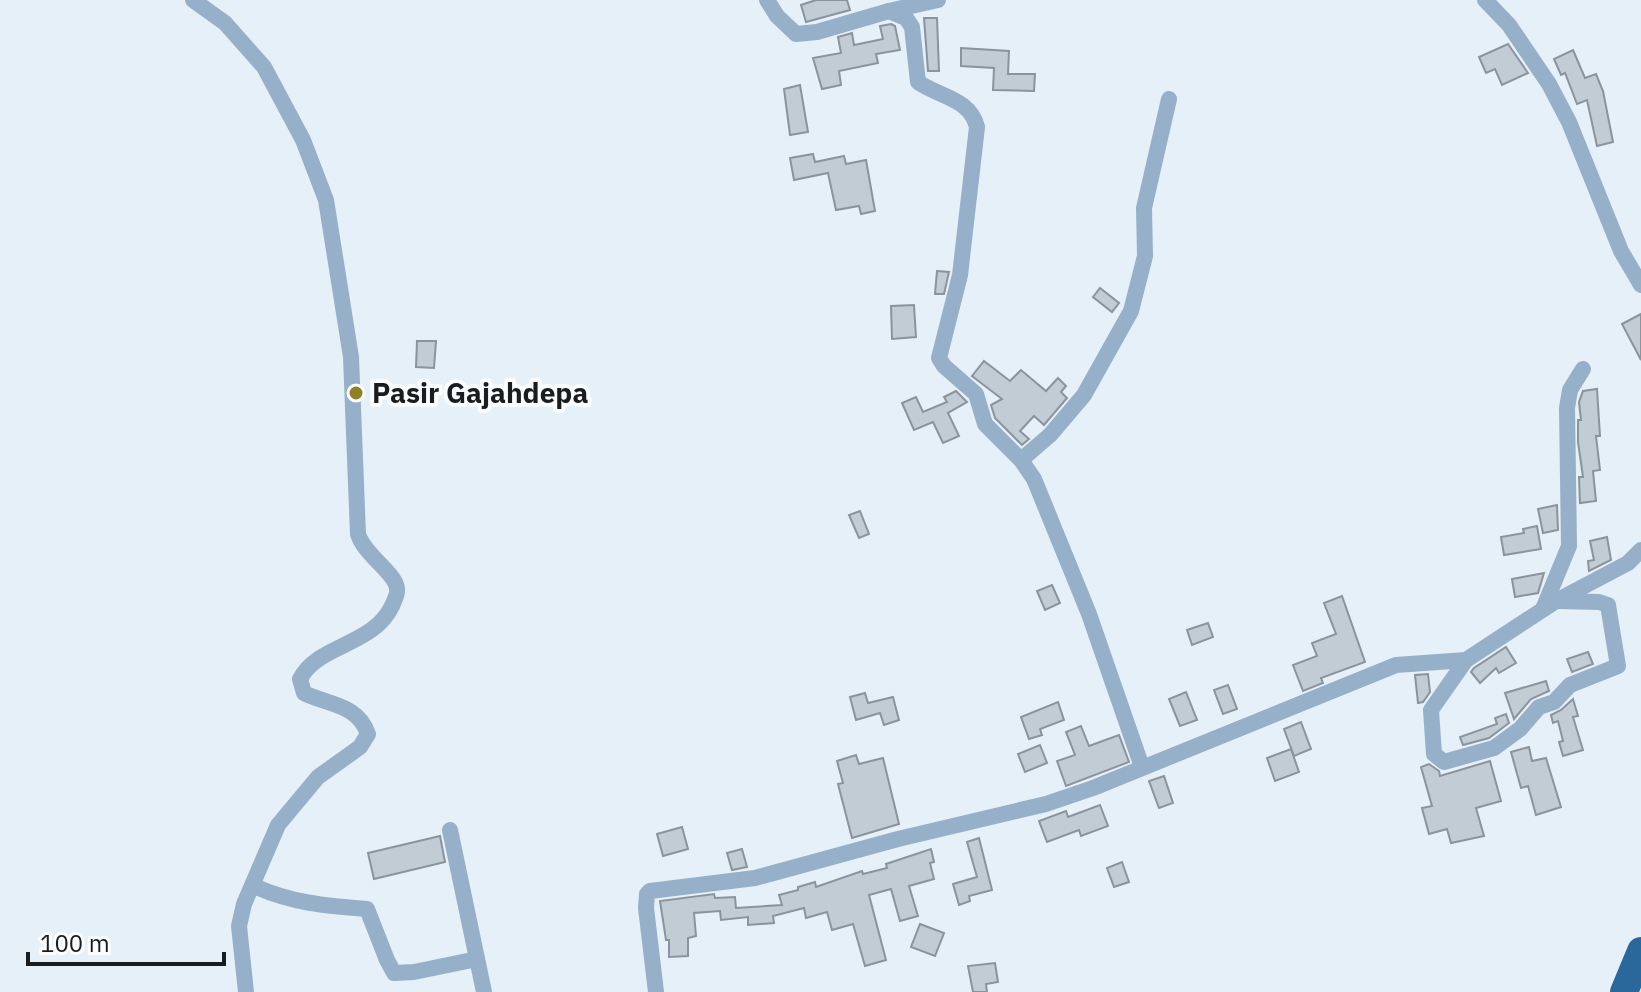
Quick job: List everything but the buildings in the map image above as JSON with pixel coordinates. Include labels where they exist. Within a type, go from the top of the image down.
[{"type":"highway","points":[[1624,992],[1641,951]]},
{"type":"street","points":[[193,0],[225,23],[264,67],[315,168],[332,227],[351,357],[358,534],[361,545],[395,579],[398,590],[385,619],[370,633],[327,655],[302,675],[304,693],[348,708],[366,727],[368,734],[360,747],[318,777],[278,825],[244,904],[239,926],[246,992]]},
{"type":"street","points":[[767,0],[777,16],[796,34],[817,32],[938,0]]},
{"type":"street","points":[[1485,0],[1509,25],[1549,84],[1569,122],[1590,181],[1621,251],[1641,285]]},
{"type":"street","points":[[889,11],[906,18],[912,27],[918,82],[966,106],[976,122],[960,275],[939,358],[976,394],[986,427],[1021,460],[1034,479],[1089,614],[1142,767]]},
{"type":"street","points":[[1021,460],[1050,435],[1084,395],[1131,311],[1145,256],[1144,208],[1169,99]]},
{"type":"street","points":[[1549,605],[1569,546],[1567,408],[1570,390],[1583,369]]},
{"type":"street","points":[[1549,605],[1599,602],[1608,605],[1618,666],[1570,685],[1554,702],[1539,707],[1520,729],[1494,748],[1444,762],[1434,754],[1431,710],[1466,660],[1549,605],[1628,563],[1641,550]]},
{"type":"street","points":[[656,992],[646,908],[650,891],[769,875],[898,839],[1046,804],[1372,673],[1396,665],[1466,660]]},
{"type":"street","points":[[450,830],[484,992]]},
{"type":"street","points":[[254,886],[276,896],[311,905],[367,909],[394,973],[477,959]]},
{"type":"place","name":"Pasir Gajahdepa","points":[[356,393]]}]
